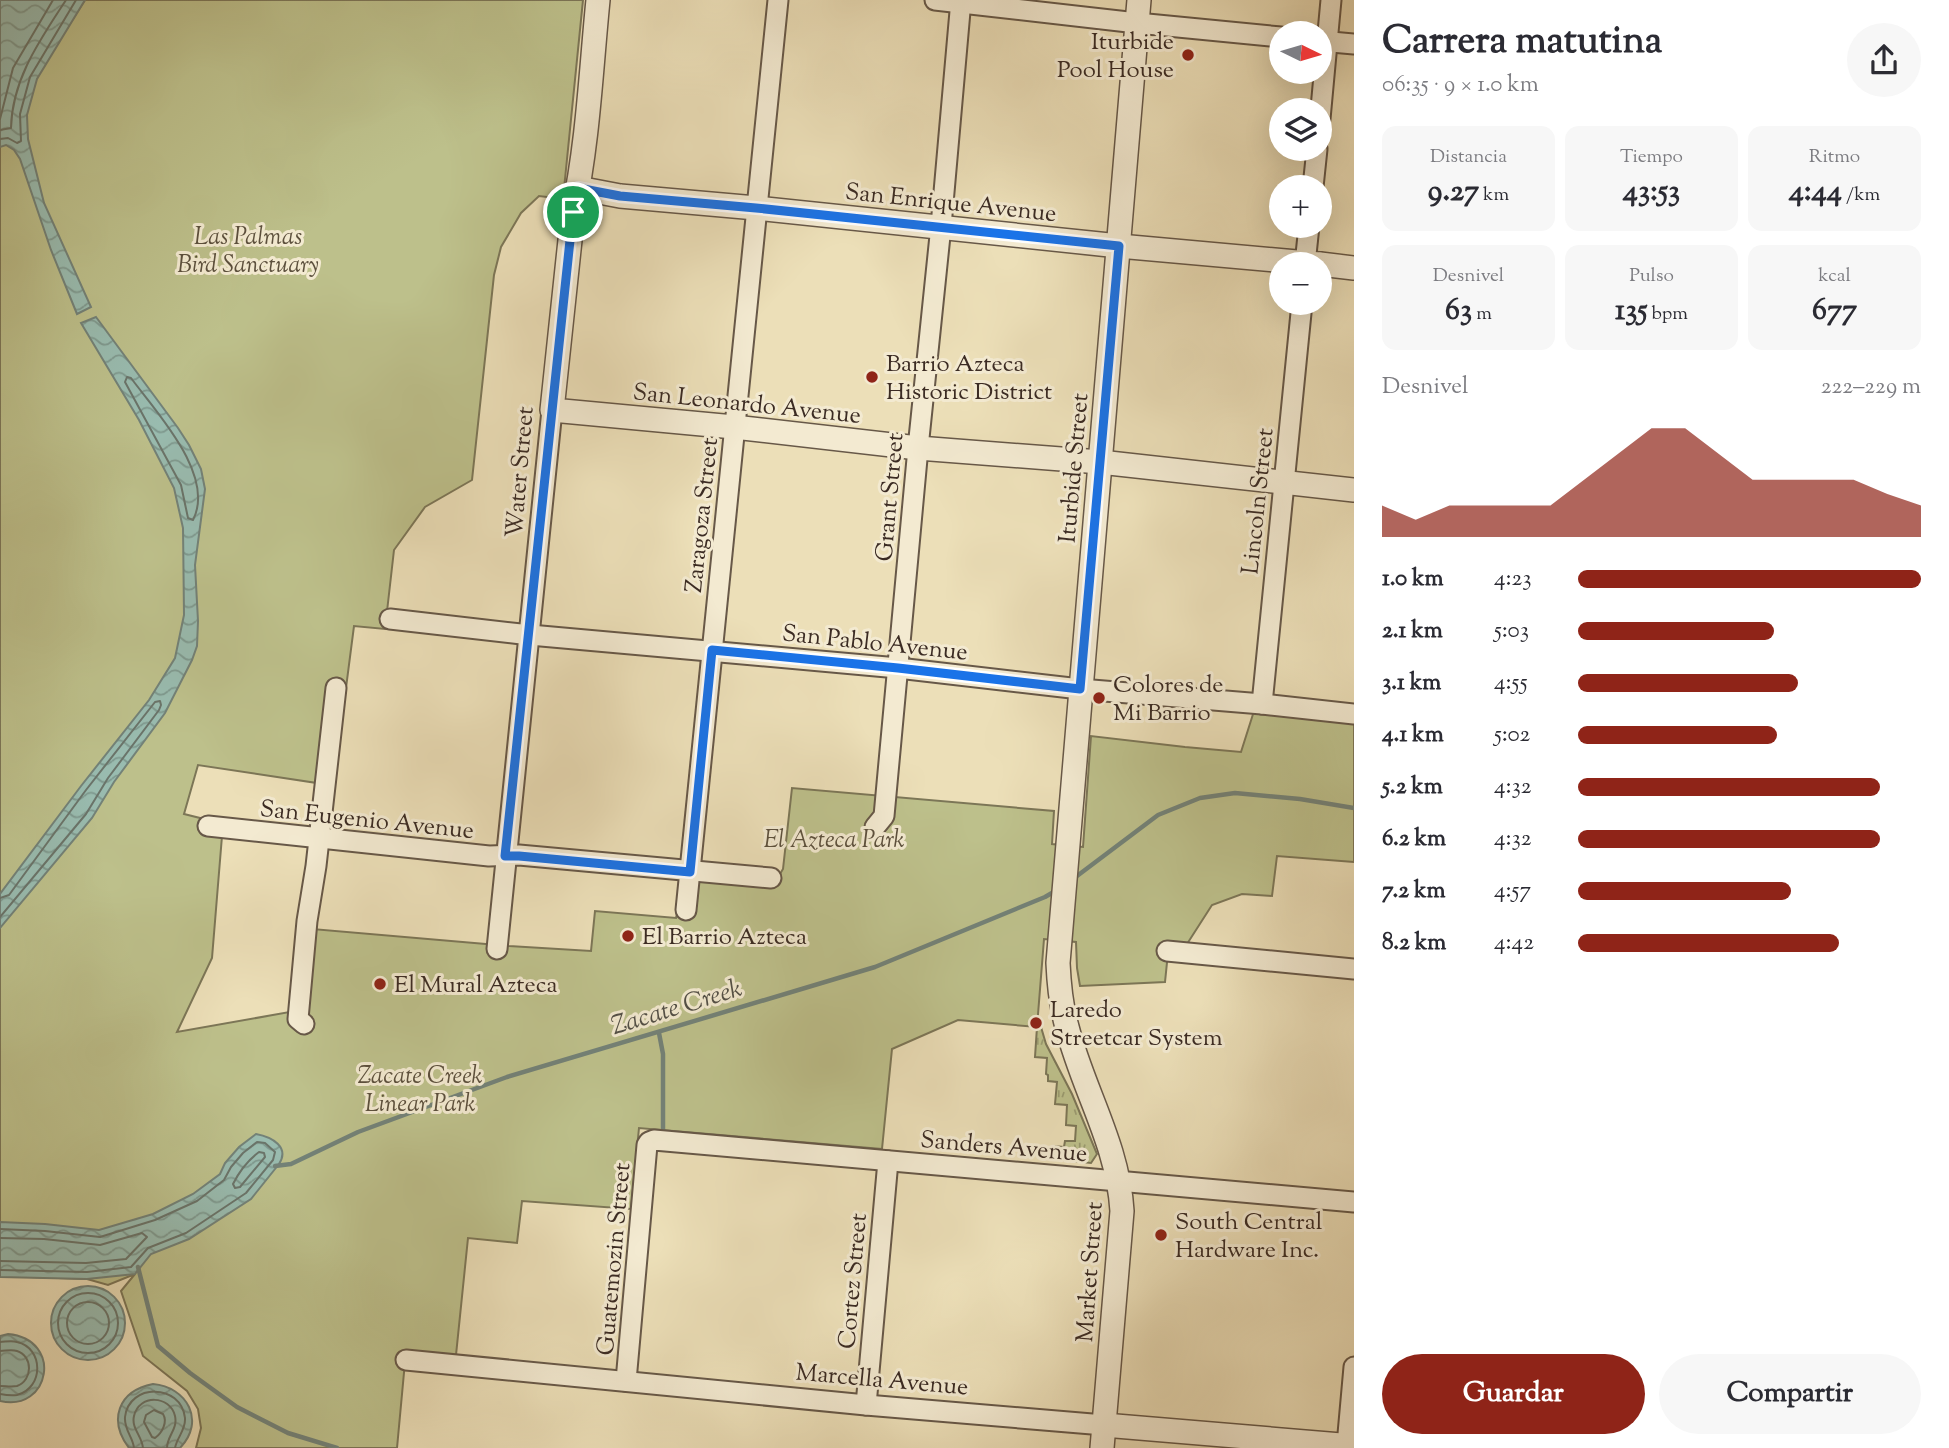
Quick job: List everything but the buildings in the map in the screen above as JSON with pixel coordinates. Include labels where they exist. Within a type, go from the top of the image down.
[{"type":"street","name":"Water Street","points":[[497,949],[573,212],[578,188],[598,0]]},
{"type":"street","name":"Zaragoza Street","points":[[687,910],[778,0]]},
{"type":"street","points":[[935,0],[1138,11],[1269,35]]},
{"type":"street","points":[[1327,21],[1331,0]]},
{"type":"street","name":"Grant Street","points":[[875,827],[884,817],[960,1]]},
{"type":"street","name":"Iturbide Street","points":[[1060,940],[1138,11]]},
{"type":"street","points":[[1332,42],[1354,44]]},
{"type":"street","name":"San Enrique Avenue","points":[[578,188],[620,196],[1269,260]]},
{"type":"street","name":"San Enrique Avenue","points":[[1332,266],[1354,268]]},
{"type":"street","name":"Lincoln Street","points":[[1262,704],[1300,315]]},
{"type":"street","name":"San Leonardo Avenue","points":[[552,410],[734,426],[918,448],[1100,462],[1354,490]]},
{"type":"street","name":"San Pablo Avenue","points":[[390,619],[530,635],[712,650],[1080,689],[1354,714]]},
{"type":"street","points":[[301,1022],[307,921],[320,838],[336,688]]},
{"type":"street","name":"San Eugenio Avenue","points":[[208,826],[489,856],[519,856],[771,878]]},
{"type":"street","name":"Market Street","points":[[1060,940],[1059,984],[1067,1028],[1111,1150],[1119,1180],[1122,1211],[1102,1448]]},
{"type":"street","points":[[1167,951],[1354,969]]},
{"type":"street","name":"Sanders Avenue","points":[[649,1142],[654,1140],[1354,1202]]},
{"type":"street","name":"Guatemozin Street","points":[[626,1381],[649,1142]]},
{"type":"street","name":"Cortez Street","points":[[866,1405],[887,1161]]},
{"type":"street","name":"Marcella Avenue","points":[[405,1360],[866,1405],[1351,1446]]},
{"type":"street","points":[[1351,1446],[1354,1367]]},
{"type":"green space","points":[[85,0],[583,0],[563,199],[539,196],[521,213],[501,247],[494,275],[472,480],[425,507],[394,550],[385,629],[354,626],[346,688],[331,686],[317,783],[198,765],[184,814],[204,819],[222,836],[212,958],[177,1032],[290,1012],[301,928],[591,951],[595,911],[676,918],[695,878],[774,884],[783,869],[792,788],[1054,811],[1052,844],[1083,847],[1091,736],[1241,752],[1254,711],[1354,721],[1354,862],[1277,856],[1272,896],[1242,894],[1212,905],[1187,944],[1169,943],[1165,982],[1080,986],[1076,942],[1044,939],[1037,1027],[958,1020],[892,1049],[882,1149],[639,1128],[631,1209],[522,1201],[517,1243],[468,1238],[456,1355],[406,1351],[397,1448],[196,1448],[201,1428],[198,1409],[187,1391],[143,1356],[121,1291],[135,1274],[108,1285],[87,1279],[0,1276],[0,125],[45,63]]},
{"type":"green space","points":[[1037,1027],[1041,1027],[1046,1044],[1072,1094],[1097,1154],[1091,1163],[1053,1159],[1054,1146],[1064,1147],[1065,1141],[1075,1141],[1076,1126],[1066,1125],[1067,1105],[1055,1104],[1057,1082],[1048,1081],[1047,1058],[1035,1057]]},
{"type":"water","points":[[0,0],[85,0],[37,79],[27,115],[28,139],[44,203],[91,307],[77,314],[51,250],[20,159],[14,150],[6,145],[0,147]]},
{"type":"water","points":[[96,317],[178,428],[201,469],[205,489],[195,565],[197,646],[165,713],[114,782],[92,818],[0,928],[0,894],[149,700],[175,658],[184,615],[183,528],[174,488],[139,420],[81,323]]},
{"type":"water","points":[[256,1134],[278,1144],[282,1158],[251,1199],[189,1239],[151,1254],[135,1274],[87,1279],[0,1277],[0,1222],[99,1230],[153,1214],[193,1194],[220,1174],[225,1163],[239,1147]]},
{"type":"water","points":[[88,1286],[109,1292],[119,1302],[125,1323],[119,1344],[109,1354],[88,1360],[67,1354],[57,1344],[51,1323],[57,1302],[67,1292]]},
{"type":"water","points":[[8,1334],[26,1339],[37,1348],[43,1361],[44,1374],[39,1386],[30,1396],[17,1402],[0,1401],[0,1336]]},
{"type":"water","points":[[153,1384],[175,1391],[189,1407],[192,1427],[180,1448],[129,1448],[123,1437],[118,1417],[124,1400],[141,1388]]},
{"type":"waterway","name":"Zacate Creek","points":[[1073,879],[1158,815],[1200,798],[1235,793],[1300,799],[1354,808]]},
{"type":"waterway","name":"Zacate Creek","points":[[275,1166],[291,1164],[358,1132],[507,1077],[875,967],[1057,890]]},
{"type":"waterway","points":[[659,1033],[663,1054],[663,1130]]},
{"type":"waterway","points":[[138,1267],[158,1346],[237,1407],[288,1433],[337,1448]]},
{"type":"place","name":"Iturbide Pool House","points":[[1188,55]]},
{"type":"place","name":"Barrio Azteca Historic District","points":[[872,377]]},
{"type":"place","name":"Colores de Mi Barrio","points":[[1099,698]]},
{"type":"place","name":"El Barrio Azteca","points":[[628,936]]},
{"type":"place","name":"El Mural Azteca","points":[[380,984]]},
{"type":"place","name":"Laredo Streetcar System","points":[[1036,1023]]},
{"type":"place","name":"South Central Hardware Inc.","points":[[1161,1235]]},
{"type":"route","points":[[578,188],[620,196],[941,226],[1119,246],[1080,689],[712,650],[690,872],[505,856],[573,212],[578,188]]},
{"type":"park label","name":"Las Palmas Bird Sanctuary","points":[[248,250]]},
{"type":"park label","name":"El Azteca Park","points":[[834,839]]},
{"type":"park label","name":"Zacate Creek Linear Park","points":[[420,1089]]}]
